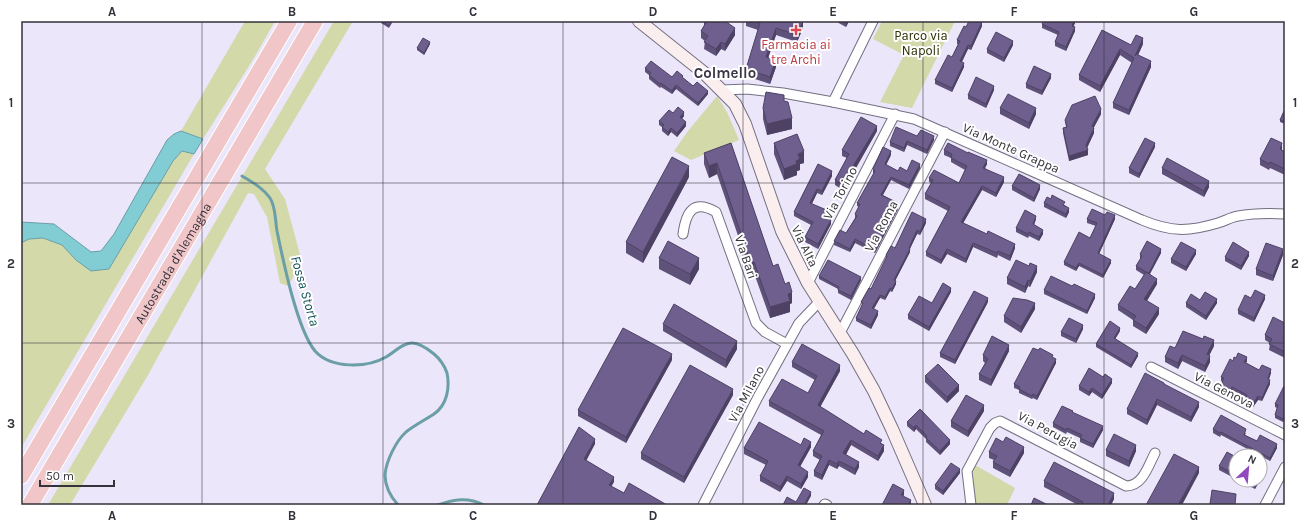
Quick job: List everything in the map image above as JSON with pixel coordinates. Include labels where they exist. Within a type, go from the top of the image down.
[{"type":"highway","name":"Autostrada d'Alemagna","points":[[21,476],[289,21]]},
{"type":"highway","name":"Autostrada d'Alemagna","points":[[30,505],[315,21]]},
{"type":"main road","name":"Via Alta","points":[[639,21],[703,72],[735,104],[745,124],[782,231],[808,283],[840,333],[874,391],[925,505]]},
{"type":"street","points":[[833,102],[873,21]]},
{"type":"street","name":"Via Monte Grappa","points":[[722,90],[747,89],[783,93],[895,114],[914,119],[1156,226],[1186,230],[1203,227],[1236,216],[1270,213],[1285,214]]},
{"type":"street","name":"Via Torino","points":[[808,283],[895,114]]},
{"type":"street","name":"Via Roma","points":[[840,333],[944,132]]},
{"type":"street","name":"Via Bari","points":[[683,234],[684,224],[688,214],[695,208],[701,206],[707,207],[716,212],[756,323],[765,332],[787,344]]},
{"type":"street","name":"Via Milano","points":[[703,505],[758,397],[799,323],[820,301]]},
{"type":"street","name":"Via Genova","points":[[1151,367],[1285,435]]},
{"type":"street","name":"Via Perugia","points":[[971,505],[967,471],[990,428],[995,422],[1000,421],[1126,486],[1132,486],[1141,480],[1155,452]]},
{"type":"street","points":[[1265,505],[1285,467]]},
{"type":"green space","points":[[245,21],[275,21],[254,58],[203,139],[181,131]]},
{"type":"green space","points":[[334,21],[353,21],[265,169],[285,199],[302,262],[288,286],[280,283],[267,217],[254,194],[248,193],[148,375],[70,505],[48,505]]},
{"type":"green space","name":"Parco via Napoli","points":[[882,21],[955,21],[912,108],[880,102],[904,55],[873,39]]},
{"type":"green space","points":[[717,96],[727,112],[739,140],[691,160],[674,151],[688,131]]},
{"type":"green space","points":[[182,151],[194,154],[21,448],[21,243],[29,239],[43,238],[62,245],[76,260],[109,269],[173,161]]},
{"type":"green space","points":[[975,465],[1015,488],[1007,505],[975,505],[973,470]]},
{"type":"shaded area","points":[[181,131],[203,139],[194,154],[182,151],[173,161],[109,269],[91,271],[76,260],[62,245],[43,238],[29,239],[21,243],[21,222],[54,224],[91,252],[101,251],[114,234],[167,140],[174,134]]},
{"type":"building","points":[[382,21],[392,21],[389,26]]},
{"type":"building","points":[[707,21],[725,21],[735,28],[725,44],[721,42],[716,49],[704,42],[708,36],[701,31]]},
{"type":"building","points":[[754,21],[803,21],[797,35],[776,28],[766,57],[776,60],[770,77],[746,69],[760,23]]},
{"type":"building","points":[[969,21],[982,22],[971,46],[968,45],[960,61],[964,63],[952,88],[935,80],[948,55],[952,57],[960,41],[957,40],[964,26],[966,27]]},
{"type":"building","points":[[1044,21],[1074,21],[1072,26],[1075,27],[1066,47],[1055,42],[1059,32],[1042,24]]},
{"type":"building","points":[[1102,30],[1131,45],[1136,35],[1143,38],[1135,56],[1136,54],[1151,61],[1129,110],[1113,103],[1134,58],[1120,49],[1100,86],[1079,75]]},
{"type":"building","points":[[996,32],[1013,41],[1004,58],[987,49]]},
{"type":"building","points":[[423,38],[430,42],[424,53],[417,48]]},
{"type":"building","points":[[651,61],[672,77],[677,71],[693,86],[697,82],[708,91],[698,103],[676,85],[672,91],[649,75],[651,73],[645,68]]},
{"type":"building","points":[[1034,66],[1051,74],[1042,91],[1026,84]]},
{"type":"building","points":[[976,77],[994,86],[986,104],[968,95]]},
{"type":"building","points":[[766,92],[784,95],[784,101],[788,102],[792,118],[767,124],[763,108]]},
{"type":"building","points":[[1008,94],[1036,108],[1029,123],[1000,108]]},
{"type":"building","points":[[1095,96],[1101,109],[1092,126],[1094,128],[1086,145],[1088,150],[1069,156],[1063,128],[1067,127],[1065,120],[1072,105]]},
{"type":"building","points":[[678,107],[684,112],[680,117],[686,122],[677,133],[671,128],[668,132],[662,127],[664,125],[659,121],[669,110],[673,113]]},
{"type":"building","points":[[1285,111],[1285,122],[1280,120]]},
{"type":"building","points":[[861,117],[877,126],[852,168],[855,170],[846,186],[835,180],[849,154],[842,150]]},
{"type":"building","points":[[896,127],[917,136],[921,130],[934,136],[927,150],[907,141],[904,148],[890,142]]},
{"type":"building","points":[[797,134],[804,151],[798,154],[800,159],[796,161],[797,164],[784,169],[774,143]]},
{"type":"building","points":[[1145,138],[1155,143],[1139,174],[1129,168]]},
{"type":"building","points":[[1271,138],[1282,143],[1280,149],[1285,152],[1285,169],[1270,162],[1269,164],[1260,159]]},
{"type":"building","points":[[731,143],[773,266],[778,264],[785,284],[789,282],[792,292],[788,294],[790,301],[770,307],[754,262],[751,263],[717,163],[709,166],[704,153]]},
{"type":"building","points":[[948,143],[987,160],[983,168],[1004,177],[996,193],[982,186],[961,222],[987,234],[988,231],[1015,244],[1010,256],[998,251],[997,253],[973,243],[966,259],[947,249],[941,260],[926,252],[950,207],[925,194],[933,180],[929,178],[934,170],[959,183],[967,166],[951,158],[952,154],[944,150]]},
{"type":"building","points":[[883,147],[891,151],[885,164],[898,171],[900,167],[907,171],[912,160],[920,164],[909,185],[891,177],[881,195],[898,203],[898,206],[875,250],[855,239],[850,249],[834,241],[840,230],[846,233],[857,216],[855,214],[860,204],[857,203],[875,171],[873,169]]},
{"type":"building","points":[[672,157],[689,166],[643,252],[626,242]]},
{"type":"building","points":[[1167,158],[1209,181],[1204,191],[1162,168]]},
{"type":"building","points":[[818,164],[832,171],[822,191],[817,189],[810,203],[829,211],[826,217],[831,220],[818,244],[805,237],[813,222],[794,212]]},
{"type":"building","points":[[1019,174],[1040,185],[1034,198],[1012,186]]},
{"type":"building","points":[[1052,195],[1065,202],[1063,205],[1069,208],[1066,214],[1044,203],[1047,197],[1051,199]]},
{"type":"building","points":[[1092,209],[1105,215],[1107,212],[1115,215],[1098,253],[1111,260],[1103,275],[1079,263],[1076,268],[1064,262],[1079,232],[1090,238],[1097,223],[1087,219]]},
{"type":"building","points":[[1025,210],[1036,216],[1033,224],[1043,230],[1039,237],[1029,232],[1028,234],[1016,228]]},
{"type":"building","points":[[912,212],[926,219],[920,232],[917,230],[909,248],[910,249],[894,280],[896,281],[892,289],[890,288],[885,297],[880,295],[872,308],[878,311],[871,325],[856,318],[863,303],[861,302],[869,288],[871,289],[891,246],[895,248]]},
{"type":"building","points":[[668,241],[699,258],[690,274],[659,258]]},
{"type":"building","points":[[1147,241],[1161,249],[1149,273],[1136,266],[1142,256],[1140,254]]},
{"type":"building","points":[[1181,242],[1196,250],[1186,267],[1171,259]]},
{"type":"building","points":[[1233,242],[1249,252],[1241,266],[1225,257]]},
{"type":"building","points":[[1266,243],[1283,249],[1273,276],[1256,269]]},
{"type":"building","points":[[828,260],[861,277],[851,296],[838,290],[839,287],[819,276]]},
{"type":"building","points":[[1016,260],[1029,266],[1030,263],[1037,266],[1030,281],[1028,280],[1025,287],[1007,278]]},
{"type":"building","points":[[1146,272],[1157,279],[1144,299],[1159,308],[1146,328],[1133,320],[1136,316],[1118,305],[1130,286],[1135,289]]},
{"type":"building","points":[[1051,276],[1072,286],[1074,284],[1095,294],[1087,311],[1044,290]]},
{"type":"building","points":[[943,283],[951,288],[929,327],[908,315],[919,296],[932,303]]},
{"type":"building","points":[[1255,290],[1265,295],[1254,318],[1238,310],[1245,295],[1251,298]]},
{"type":"building","points":[[974,291],[988,298],[955,360],[940,353]]},
{"type":"building","points":[[1205,292],[1217,299],[1206,316],[1186,303],[1191,294],[1200,300]]},
{"type":"building","points":[[1013,298],[1035,303],[1021,327],[1004,316]]},
{"type":"building","points":[[674,304],[737,341],[726,360],[663,324]]},
{"type":"building","points":[[1273,317],[1285,323],[1285,352],[1269,344],[1272,339],[1265,335]]},
{"type":"building","points":[[1069,318],[1083,325],[1076,339],[1061,332]]},
{"type":"building","points":[[1110,321],[1120,328],[1114,338],[1138,353],[1131,365],[1096,344]]},
{"type":"building","points":[[623,328],[672,354],[626,437],[578,410]]},
{"type":"building","points":[[1183,331],[1203,339],[1204,336],[1214,340],[1207,354],[1210,356],[1205,366],[1182,355],[1178,363],[1165,357],[1170,346],[1175,348]]},
{"type":"building","points":[[992,336],[1009,345],[991,380],[979,374],[988,359],[983,355]]},
{"type":"building","points":[[802,344],[840,365],[818,405],[864,434],[866,430],[882,440],[880,443],[884,445],[878,456],[851,440],[843,453],[859,462],[855,469],[839,461],[837,464],[829,460],[822,475],[814,471],[822,456],[813,451],[824,431],[769,401],[782,379],[808,393],[817,376],[792,362]]},
{"type":"building","points":[[1033,348],[1038,350],[1040,348],[1053,355],[1052,357],[1056,359],[1037,396],[1033,394],[1032,396],[1019,389],[1020,387],[1014,384]]},
{"type":"building","points":[[1238,353],[1247,357],[1244,362],[1259,370],[1262,365],[1271,369],[1268,379],[1270,380],[1262,398],[1258,396],[1253,404],[1245,400],[1247,395],[1232,387],[1229,392],[1221,387],[1224,378],[1221,377],[1230,359],[1233,361],[1234,357],[1236,358]]},
{"type":"building","points":[[938,364],[959,385],[947,397],[925,376]]},
{"type":"building","points":[[690,365],[733,389],[684,477],[641,453]]},
{"type":"building","points":[[1089,368],[1103,377],[1105,374],[1112,379],[1102,395],[1092,388],[1089,392],[1079,386]]},
{"type":"building","points":[[1145,373],[1199,402],[1191,417],[1157,399],[1147,420],[1127,409]]},
{"type":"building","points":[[1284,386],[1285,414],[1283,419],[1275,415],[1278,405],[1275,404]]},
{"type":"building","points":[[966,395],[984,405],[968,431],[951,421]]},
{"type":"building","points":[[1062,406],[1103,426],[1093,444],[1080,438],[1082,435],[1067,428],[1066,430],[1053,423]]},
{"type":"building","points":[[920,409],[950,440],[940,451],[926,438],[927,436],[916,425],[914,428],[907,422]]},
{"type":"building","points":[[1221,415],[1246,429],[1244,435],[1257,441],[1260,435],[1277,444],[1270,458],[1268,457],[1268,448],[1251,448],[1213,429]]},
{"type":"building","points":[[759,422],[801,445],[804,438],[811,442],[798,465],[808,472],[801,484],[787,476],[780,487],[760,476],[768,461],[744,448]]},
{"type":"building","points":[[579,427],[595,439],[584,459],[614,477],[609,485],[624,493],[629,483],[667,505],[537,505]]},
{"type":"building","points":[[1114,434],[1136,445],[1129,461],[1106,450]]},
{"type":"building","points":[[1006,437],[1024,447],[1010,471],[993,462],[997,456],[989,452],[996,438],[1003,442]]},
{"type":"building","points":[[1227,452],[1228,453],[1228,471],[1219,466]]},
{"type":"building","points":[[1174,454],[1199,467],[1178,505],[1146,505]]},
{"type":"building","points":[[1054,462],[1114,493],[1108,505],[1082,505],[1083,502],[1044,481]]},
{"type":"building","points":[[951,463],[960,469],[943,491],[935,485]]},
{"type":"building","points":[[893,484],[904,490],[901,495],[911,500],[908,505],[882,505]]},
{"type":"building","points":[[804,488],[811,492],[804,505],[783,505],[787,497],[796,502]]},
{"type":"building","points":[[1212,490],[1236,494],[1235,505],[1210,504]]},
{"type":"building","points":[[1034,498],[1048,505],[1031,505]]},
{"type":"waterway","name":"Fossa Storta","points":[[242,176],[261,188],[272,202],[277,231],[292,294],[302,327],[308,341],[315,351],[322,357],[339,364],[359,365],[378,361],[405,344],[415,343],[434,354],[445,368],[448,379],[448,390],[442,406],[434,414],[409,429],[395,446],[389,458],[385,475],[386,483],[391,495],[398,505]]},
{"type":"waterway","name":"Fossa Storta","points":[[438,505],[450,501],[461,500],[478,502],[484,505]]},
{"type":"place","name":"Farmacia ai tre Archi","points":[[796,30]]},
{"type":"district","name":"Colmello","points":[[725,73]]}]
